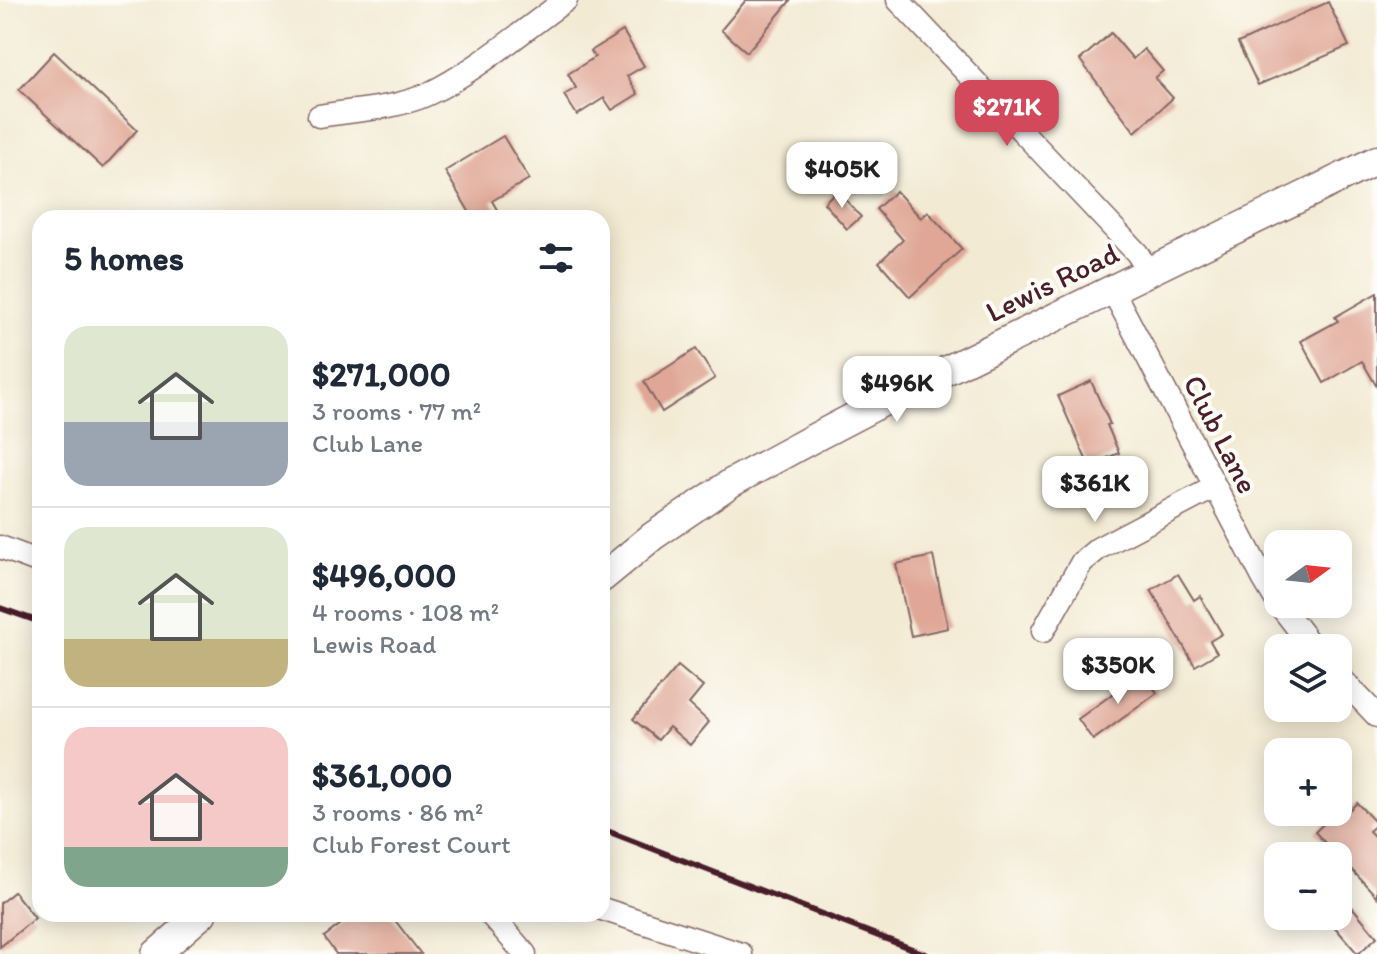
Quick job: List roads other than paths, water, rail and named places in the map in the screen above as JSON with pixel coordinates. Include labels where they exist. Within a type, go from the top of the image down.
[{"type":"street","points":[[319,116],[426,95],[566,0]]},
{"type":"street","points":[[898,0],[1137,253],[1149,272]]},
{"type":"street","name":"Lewis Road","points":[[610,571],[653,536],[731,483],[892,397],[1377,160]]},
{"type":"street","name":"Club Lane","points":[[1113,291],[1264,577]]},
{"type":"street","points":[[1043,631],[1082,562],[1099,548],[1215,487]]},
{"type":"street","points":[[0,547],[32,559]]},
{"type":"street","name":"Club Lane","points":[[1290,618],[1302,634]]},
{"type":"street","points":[[1352,690],[1377,716]]},
{"type":"street","points":[[610,912],[741,954]]},
{"type":"street","points":[[156,954],[193,922]]},
{"type":"street","points":[[497,922],[525,954]]},
{"type":"railway","points":[[0,608],[32,619]]},
{"type":"railway","points":[[610,832],[925,954]]}]
